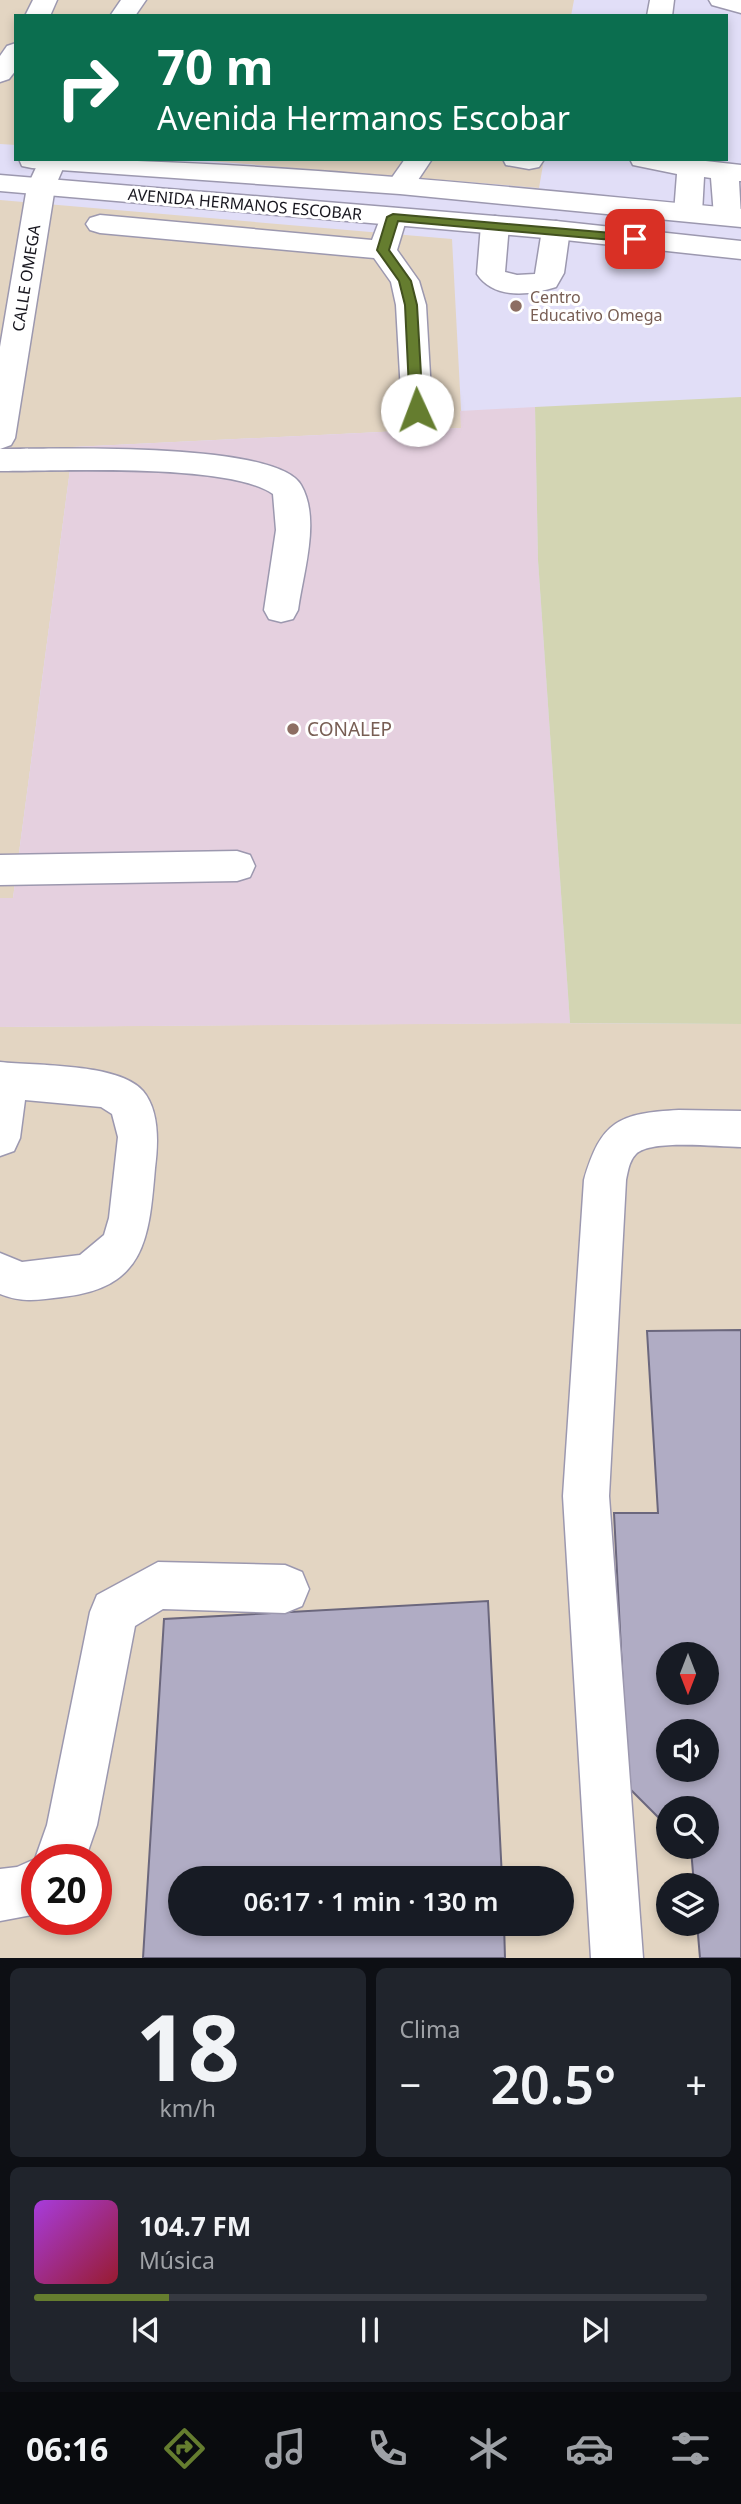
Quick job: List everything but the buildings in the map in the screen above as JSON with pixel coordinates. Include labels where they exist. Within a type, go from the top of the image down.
[{"type":"main road","points":[[721,0],[741,6]]},
{"type":"main road","points":[[0,74],[14,54]]},
{"type":"main road","points":[[383,250],[400,186],[418,161]]},
{"type":"main road","points":[[654,161],[733,172],[735,217]]},
{"type":"main road","name":"AVENIDA HERMANOS ESCOBAR","points":[[44,167],[197,201],[556,230],[741,250]]},
{"type":"main road","name":"AVENIDA HERMANOS ESCOBAR","points":[[0,183],[44,167],[400,186],[735,217]]},
{"type":"main road","name":"CALLE OMEGA","points":[[0,438],[44,167]]},
{"type":"main road","points":[[688,213],[691,168]]},
{"type":"main road","points":[[193,232],[197,201]]},
{"type":"main road","points":[[100,225],[383,250],[405,281],[411,305],[417,410]]},
{"type":"main road","points":[[495,225],[491,274],[495,279],[506,282],[536,284],[546,281],[550,273],[556,230]]},
{"type":"main road","points":[[0,460],[232,466],[271,475],[286,486],[291,502],[281,610]]},
{"type":"main road","points":[[0,870],[237,866]]},
{"type":"main road","points":[[0,1138],[4,1080],[109,1090],[129,1104],[138,1137],[130,1217],[122,1246],[90,1274],[20,1282],[0,1273]]},
{"type":"main road","points":[[617,1958],[586,1496],[605,1180],[612,1156],[624,1139],[648,1130],[741,1129]]},
{"type":"main road","points":[[65,1844],[72,1825],[114,1612],[158,1585],[285,1589]]},
{"type":"main road","points":[[0,1895],[21,1893]]},
{"type":"shaded area","points":[[0,0],[574,0],[571,14],[14,14],[14,145],[0,144]]},
{"type":"shaded area","points":[[209,161],[544,161],[539,188]]},
{"type":"shaded area","points":[[0,200],[452,239],[462,428],[73,447],[13,898],[0,898]]},
{"type":"shaded area","name":"CONALEP","points":[[535,407],[538,560],[570,1023],[0,1027],[0,898],[13,898],[73,447],[461,428],[460,411]]},
{"type":"shaded area","points":[[741,1024],[741,1958],[0,1958],[0,1027]]},
{"type":"green space","points":[[741,397],[741,1024],[570,1023],[538,560],[535,407]]},
{"type":"place","name":"Centro Educativo Omega","points":[[516,306]]},
{"type":"place","name":"CONALEP","points":[[293,729]]},
{"type":"route","points":[[417,410],[411,305],[405,281],[383,250],[393,217],[635,239]]}]
